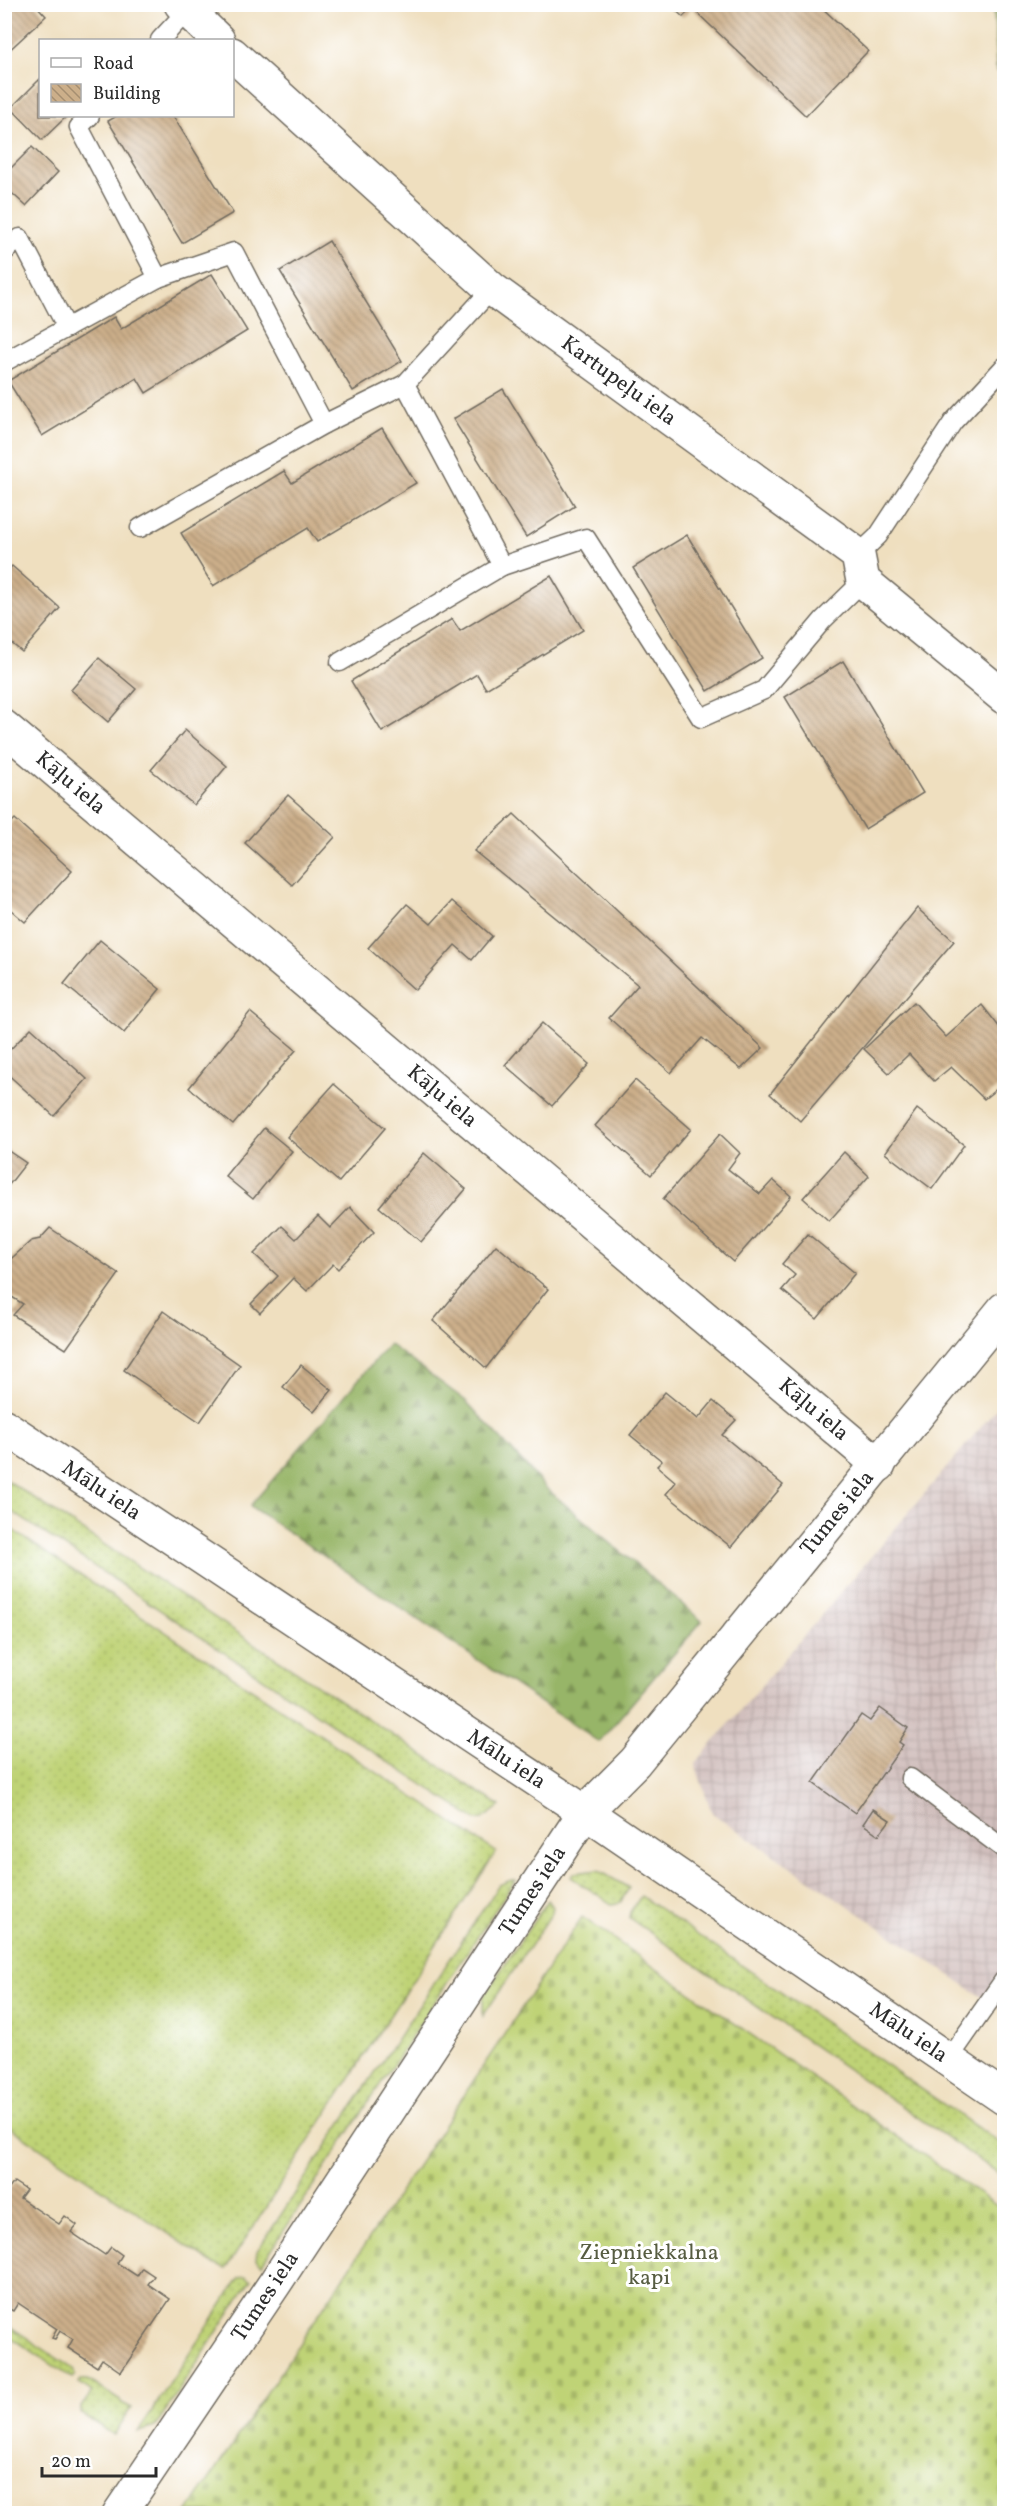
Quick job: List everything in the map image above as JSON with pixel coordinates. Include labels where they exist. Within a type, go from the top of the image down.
[{"type":"street","points":[[184,8],[217,39]]},
{"type":"street","name":"Kartupeļu iela","points":[[234,56],[492,289],[860,568],[1005,697]]},
{"type":"street","name":"Kāļu iela","points":[[4,727],[879,1465]]},
{"type":"street","name":"Tumes iela","points":[[119,2514],[275,2283],[585,1812],[628,1770],[1005,1309]]},
{"type":"street","name":"Mālu iela","points":[[4,1426],[585,1812],[1005,2098]]},
{"type":"lane","points":[[161,39],[184,8]]},
{"type":"lane","points":[[89,117],[79,127],[158,278]]},
{"type":"lane","points":[[4,252],[20,237],[67,328]]},
{"type":"lane","points":[[4,362],[158,278],[234,252],[324,424]]},
{"type":"lane","points":[[140,528],[324,424],[405,384],[492,289]]},
{"type":"lane","points":[[340,662],[502,566],[586,538],[701,718],[764,690],[823,620],[860,568],[878,536],[953,423],[1005,367]]},
{"type":"lane","points":[[405,384],[502,566]]},
{"type":"lane","points":[[910,1778],[1005,1850]]},
{"type":"lane","points":[[948,2060],[1005,1980]]},
{"type":"shaded area","points":[[1004,1400],[1004,2012],[712,1813],[695,1764]]},
{"type":"green space","points":[[994,5],[1004,5],[1004,74],[996,71]]},
{"type":"green space","points":[[389,1344],[466,1401],[547,1489],[702,1621],[599,1742],[250,1506]]},
{"type":"green space","points":[[5,1479],[500,1806],[483,1819],[476,1820],[5,1507]]},
{"type":"green space","points":[[5,1525],[496,1852],[226,2269],[214,2264],[5,2124]]},
{"type":"green space","points":[[598,1870],[629,1888],[620,1903],[613,1905],[571,1877],[574,1873]]},
{"type":"green space","points":[[515,1880],[262,2264],[256,2259],[257,2251],[499,1885]]},
{"type":"green space","points":[[641,1896],[1004,2146],[1004,2177],[629,1918],[630,1912]]},
{"type":"green space","points":[[548,1900],[553,1907],[552,1913],[483,2016],[483,1997]]},
{"type":"green space","name":"Ziepniekkalna kapi","points":[[582,1917],[1004,2211],[1004,2513],[187,2513]]},
{"type":"green space","points":[[246,2276],[251,2280],[155,2427],[138,2432],[240,2277]]},
{"type":"green space","points":[[5,2323],[73,2369],[75,2375],[72,2378],[5,2333]]},
{"type":"green space","points":[[81,2380],[93,2383],[131,2408],[114,2435],[81,2414],[81,2407],[92,2392],[79,2383]]},
{"type":"building","points":[[4,4],[35,4],[46,16],[4,55]]},
{"type":"building","points":[[669,4],[818,4],[868,51],[806,116],[692,8],[683,17]]},
{"type":"building","points":[[39,80],[39,117],[66,117],[42,140],[11,108]]},
{"type":"building","points":[[115,117],[174,117],[233,213],[182,243],[108,121]]},
{"type":"building","points":[[32,147],[58,172],[26,206],[4,186],[4,175]]},
{"type":"building","points":[[329,241],[402,361],[353,391],[280,271]]},
{"type":"building","points":[[212,274],[247,331],[146,393],[137,378],[42,436],[8,381],[114,317],[121,329]]},
{"type":"building","points":[[503,389],[575,506],[526,537],[453,419]]},
{"type":"building","points":[[382,428],[416,483],[317,542],[308,528],[213,586],[181,533],[284,471],[292,483]]},
{"type":"building","points":[[687,535],[762,658],[708,691],[633,568]]},
{"type":"building","points":[[12,566],[60,608],[22,652],[4,637],[4,574]]},
{"type":"building","points":[[551,576],[583,630],[486,689],[477,674],[382,732],[351,681],[452,619],[460,631]]},
{"type":"building","points":[[99,658],[136,689],[108,722],[71,690]]},
{"type":"building","points":[[843,661],[923,793],[865,829],[785,697]]},
{"type":"building","points":[[185,730],[227,766],[194,805],[151,770]]},
{"type":"building","points":[[288,795],[335,837],[292,885],[245,843]]},
{"type":"building","points":[[514,814],[763,1048],[741,1069],[702,1038],[671,1073],[609,1018],[638,985],[474,851]]},
{"type":"building","points":[[15,819],[72,871],[25,922],[4,904],[4,830]]},
{"type":"building","points":[[452,901],[492,936],[472,960],[455,945],[415,990],[368,948],[407,904],[431,924]]},
{"type":"building","points":[[917,908],[954,941],[800,1121],[770,1094]]},
{"type":"building","points":[[100,940],[160,989],[124,1033],[64,984]]},
{"type":"building","points":[[914,1002],[946,1037],[982,1005],[1004,1033],[1004,1083],[984,1099],[951,1067],[934,1081],[909,1054],[889,1073],[864,1049]]},
{"type":"building","points":[[250,1012],[296,1050],[233,1125],[189,1088]]},
{"type":"building","points":[[542,1023],[589,1064],[552,1106],[505,1065]]},
{"type":"building","points":[[31,1028],[87,1079],[54,1116],[4,1071],[4,1056]]},
{"type":"building","points":[[635,1080],[691,1129],[651,1175],[595,1126]]},
{"type":"building","points":[[334,1084],[385,1128],[339,1182],[287,1137]]},
{"type":"building","points":[[917,1109],[964,1145],[932,1189],[885,1153]]},
{"type":"building","points":[[264,1128],[292,1151],[253,1199],[225,1176]]},
{"type":"building","points":[[720,1134],[740,1153],[728,1169],[760,1194],[773,1180],[791,1196],[733,1262],[663,1199]]},
{"type":"building","points":[[4,1148],[26,1163],[4,1191]]},
{"type":"building","points":[[844,1152],[869,1176],[829,1221],[803,1198]]},
{"type":"building","points":[[424,1153],[466,1189],[421,1242],[379,1207]]},
{"type":"building","points":[[350,1207],[374,1232],[338,1269],[333,1264],[307,1291],[293,1278],[260,1313],[251,1304],[278,1276],[254,1254],[282,1226],[296,1239],[318,1216],[330,1228]]},
{"type":"building","points":[[50,1228],[119,1274],[66,1349],[13,1315],[23,1304],[4,1292],[4,1265],[31,1241],[40,1239]]},
{"type":"building","points":[[808,1234],[855,1273],[817,1319],[782,1290],[795,1275],[782,1264]]},
{"type":"building","points":[[496,1245],[548,1289],[486,1368],[433,1321]]},
{"type":"building","points":[[163,1311],[240,1365],[200,1422],[124,1370]]},
{"type":"building","points":[[301,1365],[332,1390],[314,1412],[283,1387]]},
{"type":"building","points":[[665,1392],[698,1419],[713,1401],[736,1420],[722,1435],[783,1485],[731,1547],[666,1494],[676,1482],[657,1466],[662,1461],[630,1435]]},
{"type":"building","points":[[880,1708],[908,1728],[899,1742],[903,1745],[855,1813],[813,1783],[861,1715],[870,1721]]},
{"type":"building","points":[[873,1809],[890,1820],[879,1835],[863,1824]]},
{"type":"building","points":[[14,2182],[26,2190],[20,2198],[59,2224],[65,2216],[77,2225],[71,2232],[105,2255],[111,2247],[122,2255],[117,2263],[137,2276],[142,2268],[154,2276],[148,2284],[170,2299],[121,2372],[102,2359],[97,2367],[68,2348],[73,2339],[60,2331],[55,2339],[52,2338],[57,2329],[18,2303],[13,2311],[4,2306],[6,2296],[4,2294],[4,2188],[8,2190]]}]
